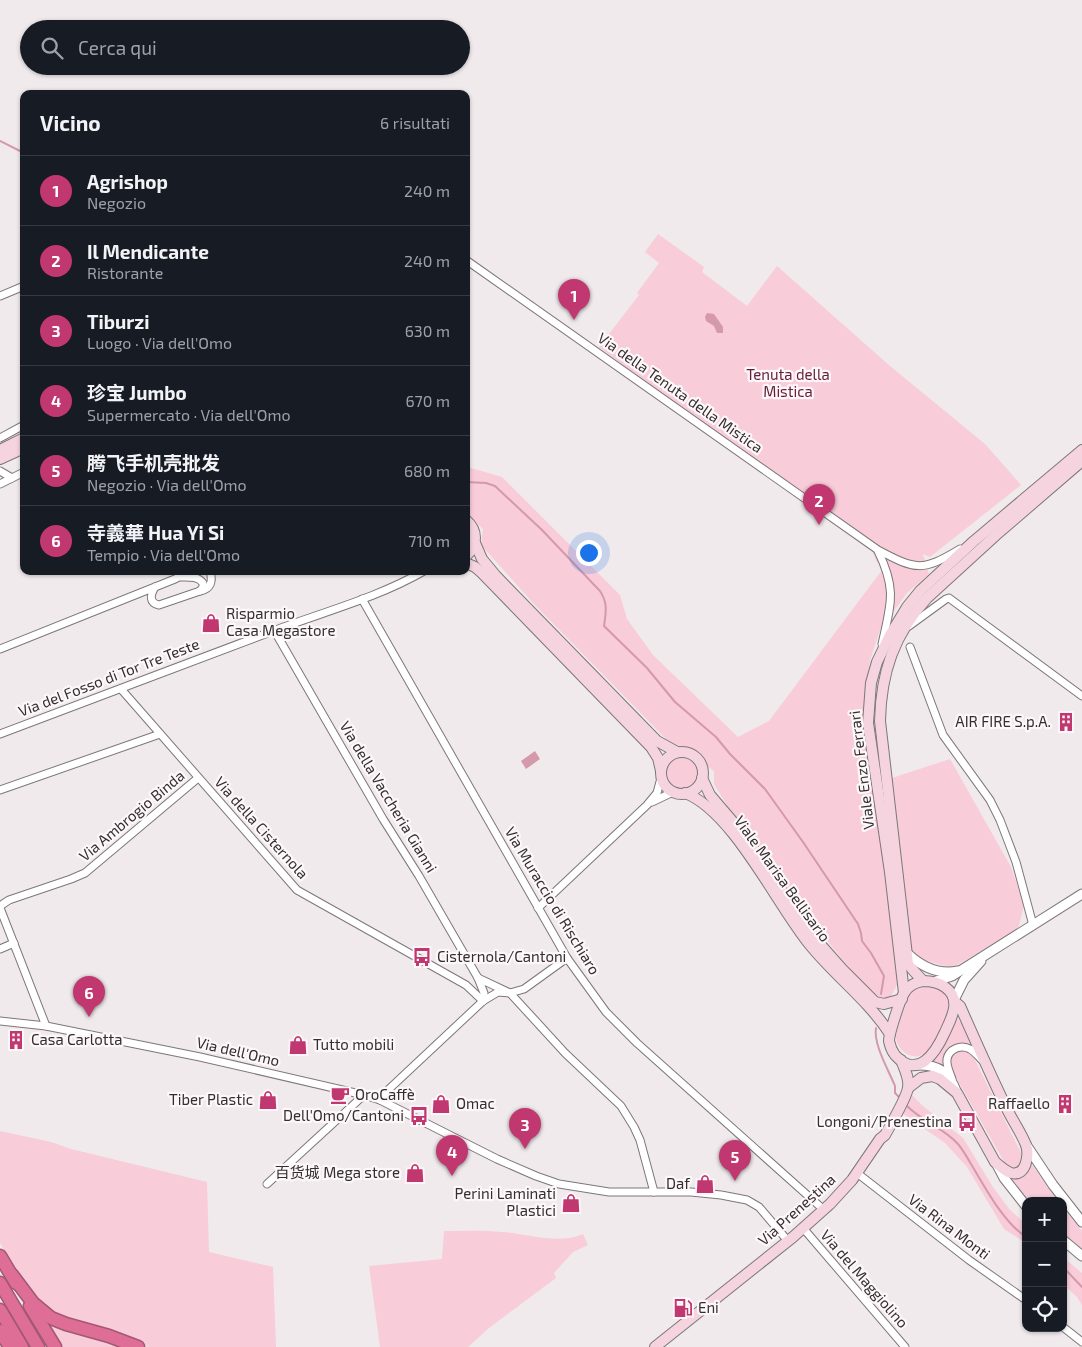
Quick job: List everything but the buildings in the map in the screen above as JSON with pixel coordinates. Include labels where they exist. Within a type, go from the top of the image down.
[{"type":"highway","points":[[0,1256],[55,1347]]},
{"type":"highway","points":[[12,1275],[36,1306],[51,1318],[138,1347]]},
{"type":"highway","points":[[0,1282],[38,1347]]},
{"type":"highway","points":[[0,1310],[22,1347]]},
{"type":"highway","points":[[0,1331],[10,1347]]},
{"type":"main road","points":[[0,450],[18,449]]},
{"type":"main road","points":[[0,459],[18,449]]},
{"type":"main road","name":"Viale Enzo Ferrari","points":[[903,996],[890,872],[868,724],[871,684],[880,653],[902,616],[920,591],[974,542],[1082,450]]},
{"type":"main road","name":"Viale Enzo Ferrari","points":[[923,981],[909,966],[880,721],[880,702],[889,660],[904,630],[919,607],[939,586],[1082,461]]},
{"type":"main road","points":[[470,525],[474,530],[475,543],[482,559],[502,583],[657,741],[677,752],[691,754],[698,759],[702,767],[702,778],[696,788],[685,794],[673,792],[666,786],[661,774],[658,758],[650,747],[482,572],[470,565]]},
{"type":"main road","points":[[470,552],[475,543]]},
{"type":"main road","points":[[661,774],[666,759],[677,752]]},
{"type":"main road","name":"Viale Marisa Bellisario","points":[[702,778],[710,795],[744,835],[799,917],[825,951],[875,1002],[884,1004],[903,996]]},
{"type":"main road","name":"Viale Marisa Bellisario","points":[[685,794],[707,805],[724,824],[747,853],[792,922],[811,946],[874,1013],[890,1034]]},
{"type":"main road","points":[[923,981],[936,982],[948,990],[960,1006],[1026,1146],[1027,1161],[1023,1168],[1014,1173],[1006,1170],[996,1162],[957,1093],[940,1079],[932,1076],[921,1078],[904,1097],[906,1073],[901,1060],[891,1048],[890,1034],[903,996],[914,984],[923,981]]},
{"type":"main road","points":[[901,1060],[911,1064],[918,1064],[930,1057],[940,1044],[952,1015],[954,1000]]},
{"type":"main road","name":"Via Prenestina","points":[[655,1347],[824,1210],[845,1188],[880,1139],[885,1135],[904,1097]]},
{"type":"street","name":"Via della Tenuta della Mistica","points":[[470,263],[878,550],[909,565],[925,566],[936,563],[974,542]]},
{"type":"street","points":[[0,296],[20,288]]},
{"type":"street","points":[[0,438],[20,428]]},
{"type":"street","points":[[0,472],[12,478]]},
{"type":"street","points":[[0,484],[20,474]]},
{"type":"street","points":[[878,550],[887,569],[891,590],[890,609],[880,653]]},
{"type":"street","points":[[155,587],[152,593],[152,600],[155,604],[159,605],[206,590],[210,585],[211,575]]},
{"type":"street","name":"Via del Fosso di Tor Tre Teste","points":[[0,734],[274,630],[362,599],[417,575]]},
{"type":"street","points":[[0,649],[181,576],[201,579],[203,585],[200,591]]},
{"type":"street","points":[[904,630],[946,598],[949,598],[1082,696]]},
{"type":"street","name":"Via Muraccio di Rischiaro","points":[[362,599],[567,958],[606,1012],[637,1043],[824,1210]]},
{"type":"street","name":"Via della Vaccheria Gianni","points":[[274,630],[478,978],[485,995],[483,1001]]},
{"type":"street","points":[[910,647],[943,735],[990,800],[1000,820],[1016,862],[1033,925]]},
{"type":"street","name":"Via della Cisternola","points":[[121,689],[297,890],[469,986],[483,1001]]},
{"type":"street","points":[[0,790],[160,734]]},
{"type":"street","points":[[538,908],[647,805],[657,793],[661,774]]},
{"type":"street","name":"Via Ambrogio Binda","points":[[0,907],[9,900],[76,878],[85,873],[198,778]]},
{"type":"street","points":[[647,805],[673,792]]},
{"type":"street","points":[[936,982],[952,976],[1082,894]]},
{"type":"street","points":[[0,907],[46,1026]]},
{"type":"street","points":[[0,949],[14,943]]},
{"type":"street","points":[[954,1000],[964,980],[990,952]]},
{"type":"street","points":[[908,954],[924,967],[947,972],[960,970]]},
{"type":"street","points":[[380,1100],[388,1090],[483,1001],[500,992],[510,993],[524,989],[567,958]]},
{"type":"street","points":[[469,986],[478,978],[510,993],[565,1053],[621,1106],[634,1127],[650,1173],[654,1192]]},
{"type":"street","name":"Via dell'Omo","points":[[0,1021],[46,1026],[200,1057],[364,1095],[380,1100],[536,1176],[577,1188],[630,1193],[722,1194],[750,1201],[759,1207],[788,1241]]},
{"type":"street","points":[[957,1093],[947,1062],[948,1056],[953,1050],[962,1047],[969,1048],[986,1064]]},
{"type":"street","points":[[918,1064],[937,1067],[953,1082]]},
{"type":"street","points":[[267,1184],[364,1095]]},
{"type":"street","points":[[1026,1146],[1082,1222]]},
{"type":"street","points":[[996,1162],[1004,1178],[1022,1201]]},
{"type":"street","name":"Via Rina Monti","points":[[857,1173],[969,1260],[1022,1297]]},
{"type":"street","name":"Via del Maggiolino","points":[[803,1228],[905,1347]]},
{"type":"street","points":[[1065,1242],[1082,1256]]},
{"type":"street","points":[[1067,1330],[1082,1342]]},
{"type":"green space","name":"Tenuta della Mistica","points":[[658,234],[704,267],[702,272],[747,306],[777,266],[890,366],[985,444],[1021,485],[930,557],[923,554],[929,574],[907,593],[880,630],[870,660],[862,723],[873,791],[892,778],[950,759],[1011,867],[1024,905],[1018,929],[952,968],[924,960],[895,964],[898,983],[890,998],[880,998],[856,976],[803,911],[731,812],[714,784],[714,771],[685,749],[666,739],[534,604],[481,545],[483,529],[470,517],[470,467],[502,477],[620,595],[627,619],[653,655],[738,737],[769,721],[885,566],[877,562],[866,537],[658,391],[599,347],[639,295],[637,293],[659,263],[645,252]]},
{"type":"green space","points":[[682,758],[693,762],[697,773],[693,784],[682,788],[671,784],[667,773],[671,762]]},
{"type":"green space","points":[[930,985],[944,994],[947,999],[948,1011],[930,1050],[920,1056],[911,1056],[903,1051],[897,1043],[898,1028],[912,991],[918,987]]},
{"type":"green space","points":[[956,1016],[974,1048],[965,1044],[944,1058],[942,1066],[932,1062],[940,1052]]},
{"type":"green space","points":[[966,1050],[972,1054],[1023,1157],[1024,1164],[1015,1170],[1007,1167],[950,1067],[950,1057],[956,1051]]},
{"type":"green space","points":[[911,1094],[924,1107],[963,1138],[993,1187],[1010,1210],[1022,1220],[1022,1240],[1004,1229],[967,1167],[945,1143],[902,1113]]},
{"type":"green space","points":[[0,1131],[51,1142],[71,1149],[207,1182],[209,1252],[273,1267],[276,1347],[148,1347],[139,1341],[62,1320],[41,1305],[0,1243]]},
{"type":"green space","points":[[1030,1162],[1055,1197],[1024,1197],[1008,1176],[1022,1176],[1030,1168]]},
{"type":"green space","points":[[1067,1213],[1082,1231],[1082,1249],[1067,1236]]},
{"type":"green space","points":[[444,1231],[495,1231],[553,1239],[563,1239],[583,1234],[588,1245],[573,1252],[554,1273],[556,1278],[489,1328],[468,1347],[380,1347],[369,1266],[442,1259]]},
{"type":"green space","points":[[1067,1260],[1082,1273],[1082,1305],[1067,1288]]},
{"type":"green space","points":[[43,1318],[130,1347],[62,1347]]},
{"type":"shaded area","points":[[707,313],[714,314],[723,327],[723,333],[717,333],[714,326],[706,321]]},
{"type":"shaded area","points":[[535,751],[540,759],[526,769],[521,761]]},
{"type":"waterway","points":[[0,141],[20,151]]},
{"type":"waterway","points":[[470,482],[486,483],[495,486],[542,530],[603,595],[606,612],[604,626],[647,668],[675,702],[716,737],[765,789],[858,924],[862,941],[884,976],[881,994]]},
{"type":"waterway","points":[[876,1028],[879,1049],[895,1086],[895,1093],[900,1098]]},
{"type":"waterway","points":[[906,1105],[918,1116],[946,1133],[958,1144],[1002,1213],[1022,1234]]},
{"type":"waterway","points":[[1067,1271],[1082,1287]]},
{"type":"place","name":"Agrishop","points":[[574,320]]},
{"type":"place","name":"Il Mendicante","points":[[819,525]]},
{"type":"place","name":"Risparmio Casa Megastore","points":[[211,623]]},
{"type":"place","name":"AIR FIRE S.p.A.","points":[[1066,722]]},
{"type":"place","name":"Cisternola/Cantoni","points":[[422,957]]},
{"type":"place","name":"寺義華 Hua Yi Si","points":[[89,1017]]},
{"type":"place","name":"Casa Carlotta","points":[[16,1040]]},
{"type":"place","name":"Tutto mobili","points":[[298,1045]]},
{"type":"place","name":"OroCaffè","points":[[340,1095]]},
{"type":"place","name":"Tiber Plastic","points":[[268,1100]]},
{"type":"place","name":"Omac","points":[[441,1104]]},
{"type":"place","name":"Raffaello","points":[[1065,1104]]},
{"type":"place","name":"Dell'Omo/Cantoni","points":[[419,1116]]},
{"type":"place","name":"Longoni/Prenestina","points":[[967,1122]]},
{"type":"place","name":"Tiburzi","points":[[525,1149]]},
{"type":"place","name":"百货城 Mega store","points":[[415,1173]]},
{"type":"place","name":"珍宝 Jumbo","points":[[452,1176]]},
{"type":"place","name":"腾飞手机壳批发","points":[[735,1181]]},
{"type":"place","name":"Daf","points":[[705,1184]]},
{"type":"place","name":"Perini Laminati Plastici","points":[[571,1203]]},
{"type":"place","name":"Eni","points":[[683,1308]]}]
